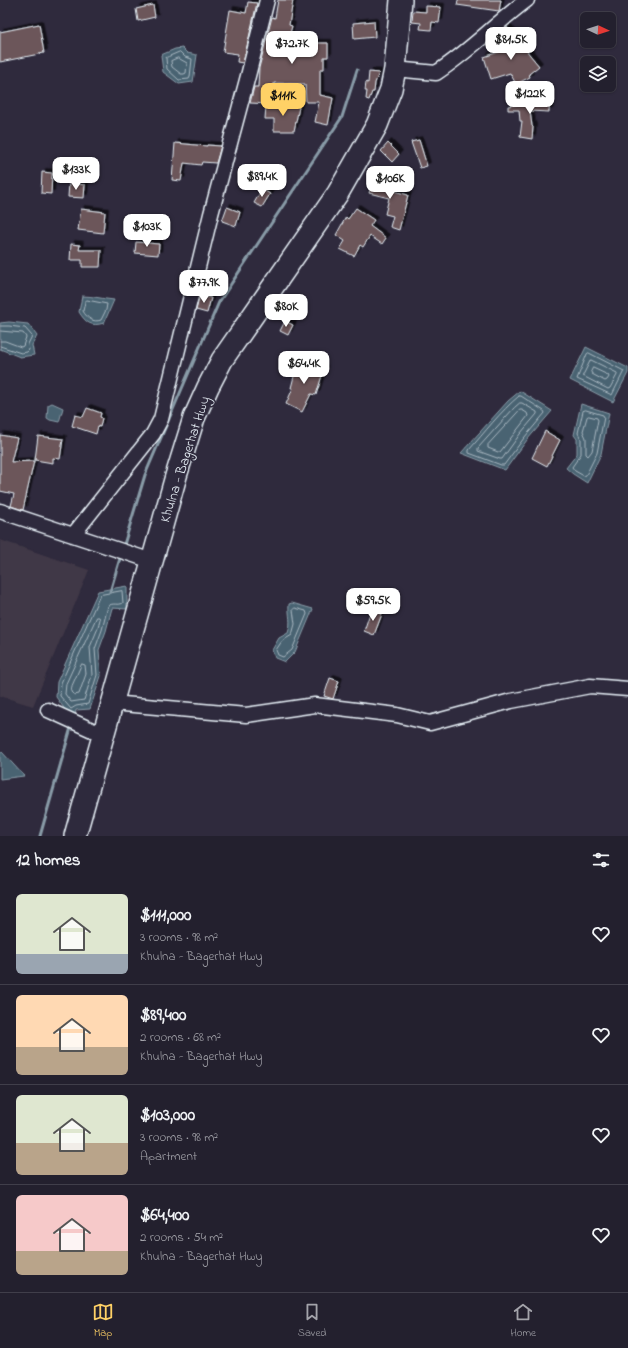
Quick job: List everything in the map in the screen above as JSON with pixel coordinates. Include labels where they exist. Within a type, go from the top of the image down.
[{"type":"highway","name":"Khulna - Bagerhat Hwy","points":[[75,836],[176,476],[194,418],[222,360],[338,193],[377,125],[390,89],[395,69],[401,2]]},
{"type":"street","points":[[73,535],[153,434],[161,419],[211,214],[267,0]]},
{"type":"street","points":[[395,69],[436,73],[481,39],[527,0]]},
{"type":"street","points":[[0,511],[152,561]]},
{"type":"street","points":[[112,703],[246,715],[315,705],[397,715],[430,723],[511,701],[590,686],[628,689]]},
{"type":"street","points":[[48,710],[103,735]]},
{"type":"shaded area","points":[[0,540],[89,570],[33,706],[0,696]]},
{"type":"water","points":[[182,48],[187,53],[197,55],[193,82],[179,84],[163,72],[161,55],[175,49]]},
{"type":"water","points":[[82,296],[114,300],[104,323],[96,325],[89,323],[84,319],[79,312]]},
{"type":"water","points":[[9,322],[28,324],[37,336],[32,345],[34,355],[20,357],[0,349],[0,323]]},
{"type":"water","points":[[586,347],[628,368],[628,373],[613,402],[570,380]]},
{"type":"water","points":[[520,391],[552,411],[527,440],[505,470],[461,453],[508,401]]},
{"type":"water","points":[[52,403],[63,408],[59,422],[47,418],[48,405]]},
{"type":"water","points":[[581,404],[609,413],[601,454],[587,483],[566,468],[577,454],[577,439],[574,435]]},
{"type":"water","points":[[127,586],[127,609],[112,608],[99,650],[101,676],[90,709],[76,710],[75,717],[66,711],[56,697],[57,682],[98,591]]},
{"type":"water","points":[[292,603],[313,609],[295,652],[285,662],[275,658],[272,650],[279,638],[288,633],[290,625],[289,604]]},
{"type":"water","points":[[0,752],[2,752],[24,776],[0,779]]},
{"type":"building","points":[[278,0],[293,0],[289,25],[292,26],[289,37],[276,40],[276,44],[287,44],[287,47],[311,48],[311,43],[328,43],[328,57],[324,57],[324,69],[320,69],[320,95],[333,98],[328,125],[315,122],[319,102],[306,102],[305,84],[274,83],[274,86],[272,86],[270,104],[250,103],[254,87],[258,87],[259,68],[272,17],[275,18]]},
{"type":"building","points":[[458,0],[501,0],[499,11],[457,5]]},
{"type":"building","points":[[248,2],[257,3],[243,63],[237,62],[238,54],[223,52],[230,10],[246,13]]},
{"type":"building","points":[[153,5],[155,17],[138,21],[136,9]]},
{"type":"building","points":[[426,6],[441,7],[439,23],[432,22],[431,30],[420,29],[421,23],[412,22],[413,11],[426,12]]},
{"type":"building","points":[[374,21],[375,37],[354,39],[353,23]]},
{"type":"building","points":[[39,24],[44,53],[0,62],[0,32]]},
{"type":"building","points":[[507,27],[539,66],[529,74],[530,77],[516,84],[510,73],[491,79],[484,57],[513,47],[501,33]]},
{"type":"building","points":[[369,72],[379,73],[375,83],[374,92],[372,92],[369,100],[366,99],[367,91],[365,91],[366,82],[368,83]]},
{"type":"building","points":[[533,99],[550,99],[549,112],[530,111],[533,127],[532,139],[520,137],[522,121],[520,121],[519,110],[508,110],[508,106],[533,102]]},
{"type":"building","points":[[287,104],[299,107],[294,131],[274,131],[274,119],[265,119],[266,105],[287,106]]},
{"type":"building","points":[[419,140],[427,166],[420,168],[411,142]]},
{"type":"building","points":[[175,143],[221,146],[216,163],[202,162],[201,165],[184,163],[181,181],[172,180]]},
{"type":"building","points":[[388,143],[399,154],[392,162],[381,151]]},
{"type":"building","points":[[42,172],[52,173],[51,194],[41,193]]},
{"type":"building","points":[[375,174],[387,179],[384,188],[408,195],[399,230],[390,227],[393,216],[385,214],[389,198],[369,193]]},
{"type":"building","points":[[69,183],[85,185],[84,198],[68,197]]},
{"type":"building","points":[[262,189],[270,194],[262,207],[254,203]]},
{"type":"building","points":[[227,207],[240,212],[236,226],[222,221]]},
{"type":"building","points":[[356,208],[374,220],[370,226],[386,238],[382,244],[370,236],[363,247],[360,245],[354,256],[340,249],[345,241],[336,235],[346,217],[348,219]]},
{"type":"building","points":[[81,209],[105,212],[103,233],[78,230]]},
{"type":"building","points":[[136,242],[159,244],[158,255],[135,253]]},
{"type":"building","points":[[71,244],[80,245],[79,250],[101,250],[100,267],[82,267],[82,260],[70,260]]},
{"type":"building","points":[[200,295],[211,298],[207,313],[196,310]]},
{"type":"building","points":[[285,321],[293,325],[288,335],[280,331]]},
{"type":"building","points":[[298,361],[324,369],[316,395],[311,394],[302,412],[286,404],[293,388],[291,388]]},
{"type":"building","points":[[87,408],[101,413],[100,417],[102,418],[100,427],[98,426],[96,434],[72,426],[75,415],[83,417]]},
{"type":"building","points":[[545,431],[560,440],[547,466],[532,458]]},
{"type":"building","points":[[0,435],[17,438],[11,462],[34,461],[23,510],[11,506],[14,494],[0,491]]},
{"type":"building","points":[[38,436],[63,439],[60,459],[53,458],[53,463],[35,460]]},
{"type":"building","points":[[371,610],[382,614],[374,635],[364,631]]},
{"type":"building","points":[[330,678],[339,681],[333,699],[324,696]]},
{"type":"waterway","points":[[123,548],[145,475],[219,302],[342,117],[357,70]]},
{"type":"waterway","points":[[110,592],[121,555]]},
{"type":"waterway","points":[[40,836],[72,724]]}]
